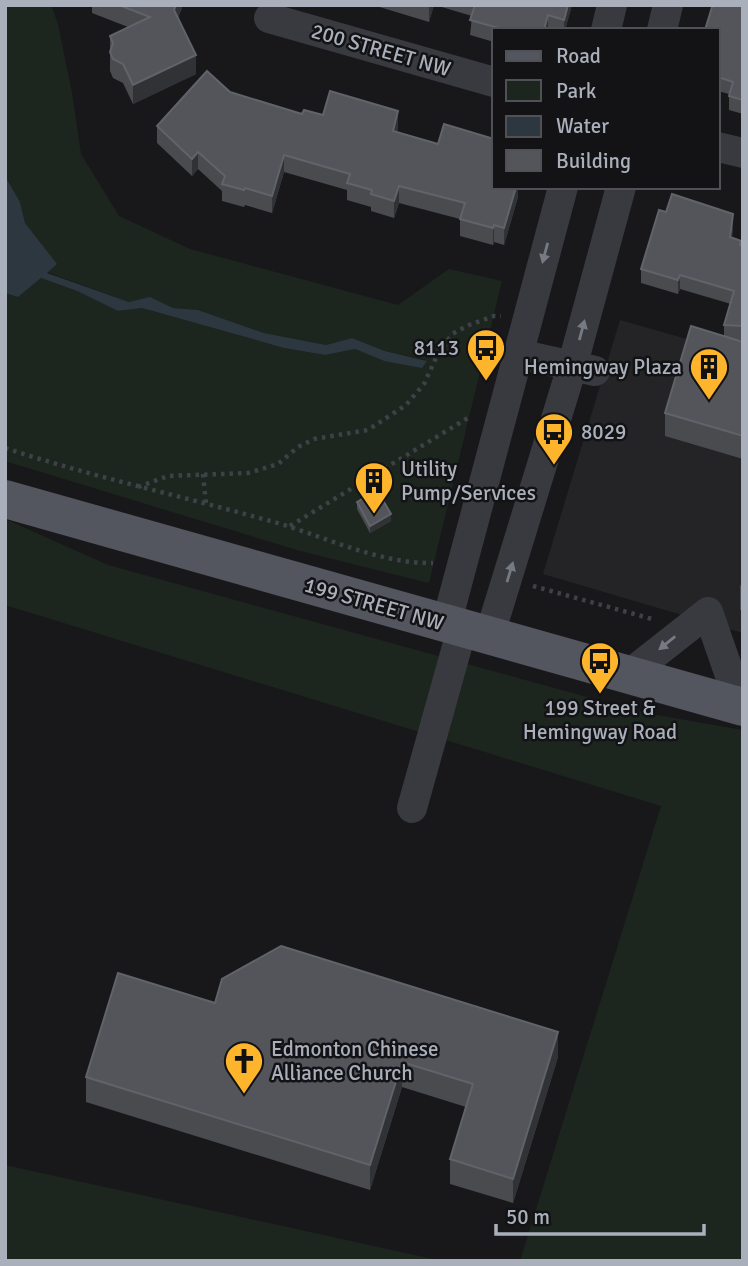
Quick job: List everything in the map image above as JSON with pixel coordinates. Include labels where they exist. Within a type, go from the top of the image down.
[{"type":"main road","name":"199 STREET NW","points":[[5,499],[742,707]]},
{"type":"street","points":[[606,28],[612,5]]},
{"type":"street","points":[[662,28],[668,5]]},
{"type":"street","name":"200 STREET NW","points":[[269,18],[492,81]]},
{"type":"street","points":[[720,147],[743,153]]},
{"type":"street","points":[[412,808],[466,630],[460,572],[562,189]]},
{"type":"street","points":[[466,630],[506,585],[583,369],[621,189]]},
{"type":"street","points":[[519,354],[583,369]]},
{"type":"street","points":[[628,675],[708,612],[742,707]]},
{"type":"path","points":[[138,487],[168,476],[248,473],[278,464],[298,447],[314,439],[368,430],[406,405],[424,384],[436,358],[452,334],[494,316],[528,317]]},
{"type":"path","points":[[288,527],[471,416]]},
{"type":"path","points":[[5,448],[399,561],[433,563],[460,572]]},
{"type":"path","points":[[204,474],[205,504]]},
{"type":"path","points":[[506,585],[531,585],[685,629]]},
{"type":"shaded area","name":"Hemingway Plaza","points":[[620,320],[743,355],[743,633],[543,574]]},
{"type":"green space","points":[[5,5],[51,5],[58,24],[72,93],[81,154],[119,216],[190,249],[398,305],[449,269],[502,281],[429,583],[297,550],[5,461],[5,293],[18,297],[41,278],[77,291],[118,311],[142,308],[284,348],[325,355],[355,349],[384,361],[426,360],[385,351],[352,338],[326,345],[264,333],[198,310],[173,308],[150,298],[129,302],[47,272],[56,264],[25,223],[20,202],[5,176]]},
{"type":"green space","points":[[5,519],[108,565],[645,713],[743,730],[743,1261],[520,1261],[661,806],[5,605]]},
{"type":"green space","points":[[5,1165],[442,1261],[5,1261]]},
{"type":"water","points":[[5,176],[20,202],[25,223],[57,264],[47,273],[129,302],[150,297],[173,308],[198,310],[264,333],[326,345],[352,338],[385,351],[427,361],[422,368],[384,361],[355,349],[325,355],[284,348],[142,308],[118,311],[77,291],[41,278],[18,297],[5,293]]},
{"type":"building","points":[[119,5],[176,5],[174,10],[196,55],[133,85],[123,64],[113,59],[110,36],[150,17]]},
{"type":"building","points":[[475,5],[568,5],[564,20],[548,15],[545,28],[499,28],[470,20]]},
{"type":"building","points":[[743,6],[743,100],[729,96],[733,82],[720,78],[720,28],[706,28],[712,7]]},
{"type":"building","points":[[207,71],[230,92],[302,114],[304,110],[323,115],[330,91],[398,111],[393,131],[438,144],[444,124],[492,138],[492,189],[515,189],[504,228],[494,225],[493,228],[460,219],[465,203],[399,186],[394,201],[371,194],[372,190],[347,183],[350,174],[284,155],[272,196],[222,184],[225,176],[198,152],[192,159],[157,126]]},
{"type":"building","points":[[672,194],[733,214],[730,237],[741,241],[740,245],[743,246],[743,326],[724,325],[734,291],[680,275],[678,280],[641,269],[659,210],[666,212]]},
{"type":"building","name":"Hemingway Plaza","points":[[691,326],[743,342],[743,436],[665,413]]},
{"type":"building","name":"Utility Pump/Services","points":[[377,490],[391,514],[370,526],[357,502]]},
{"type":"building","name":"Edmonton Chinese Alliance Church","points":[[281,946],[558,1032],[513,1179],[450,1159],[473,1084],[402,1062],[370,1165],[86,1077],[118,973],[215,1003],[222,979]]},
{"type":"place","name":"8113","points":[[486,382]]},
{"type":"place","name":"Hemingway Plaza","points":[[709,401]]},
{"type":"place","name":"8029","points":[[554,466]]},
{"type":"place","name":"Utility Pump/Services","points":[[374,515]]},
{"type":"place","name":"199 Street & Hemingway Road","points":[[600,695]]},
{"type":"place","name":"Edmonton Chinese Alliance Church","points":[[244,1095]]}]
